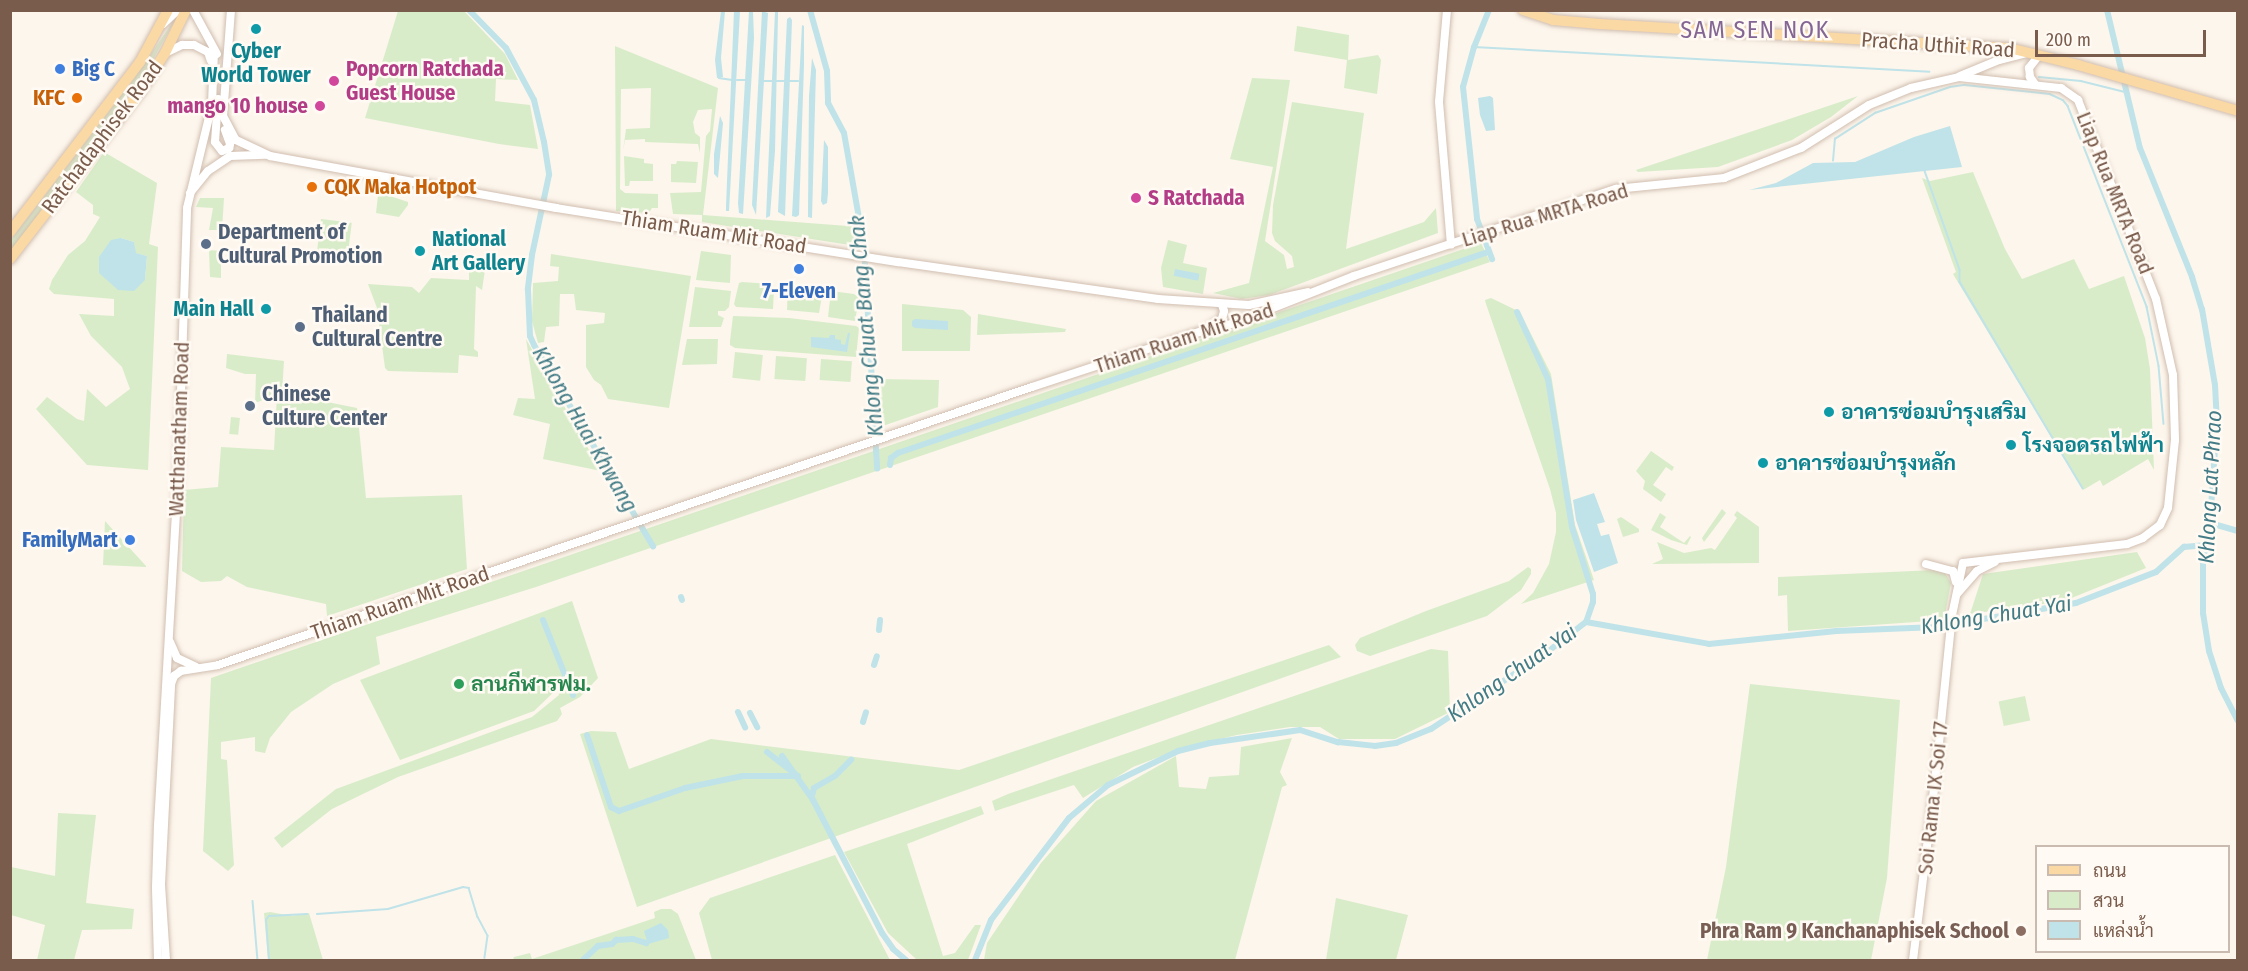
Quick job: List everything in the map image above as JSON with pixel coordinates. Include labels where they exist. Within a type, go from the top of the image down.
[{"type":"main road","name":"Ratchadaphisek Road","points":[[10,232],[140,62],[168,10]]},
{"type":"main road","name":"Ratchadaphisek Road","points":[[10,259],[128,107],[165,53],[186,10]]},
{"type":"main road","name":"Pracha Uthit Road","points":[[1523,10],[1553,20],[1591,23],[1992,47],[2078,65],[2165,92],[2238,111]]},
{"type":"street","points":[[161,25],[178,10]]},
{"type":"street","points":[[193,10],[219,59],[215,142],[222,151]]},
{"type":"street","points":[[224,10],[230,21]]},
{"type":"street","points":[[214,50],[214,80],[209,115],[211,143],[214,148],[222,151],[229,148],[230,144],[224,116],[231,10]]},
{"type":"street","points":[[1447,10],[1439,102],[1451,244]]},
{"type":"street","points":[[165,53],[187,44],[203,47],[211,58],[214,80]]},
{"type":"street","points":[[1959,77],[1999,60],[2034,54],[2030,77],[2035,84]]},
{"type":"street","name":"Liap Rua MRTA Road","points":[[1451,244],[1616,189],[1725,178],[1801,148],[1869,105],[1911,88],[1959,77],[2061,88],[2078,100],[2133,234],[2156,298],[2165,332],[2175,396],[2175,440],[2168,508],[2160,525],[2143,538],[2127,544],[1962,563]]},
{"type":"street","name":"Watthanatham Road","points":[[158,960],[161,936],[160,844],[168,638],[189,194],[209,115]]},
{"type":"street","name":"Thiam Ruam Mit Road","points":[[224,116],[236,140],[270,156],[549,207],[861,256],[1222,305],[1250,305],[1288,294],[1317,291]]},
{"type":"street","points":[[189,194],[208,171],[230,156],[270,156]]},
{"type":"street","name":"Thiam Ruam Mit Road","points":[[196,667],[218,665],[860,446],[1205,330],[1235,323],[1317,291],[1451,244]]},
{"type":"street","points":[[1205,330],[1222,319],[1224,310],[1222,305]]},
{"type":"street","points":[[1956,595],[1977,571],[2004,559]]},
{"type":"street","name":"Soi Rama IX Soi 17","points":[[1913,960],[1952,615],[1962,563]]},
{"type":"street","points":[[1926,564],[1947,569],[1955,574],[1956,595]]},
{"type":"street","points":[[168,638],[177,658],[196,667]]},
{"type":"street","name":"Watthanatham Road","points":[[160,844],[171,684],[174,676],[181,671],[196,667]]},
{"type":"street","name":"Watthanatham Road","points":[[161,936],[166,960]]},
{"type":"green space","points":[[398,11],[464,11],[505,54],[518,80],[496,79],[495,101],[530,105],[538,149],[499,144],[365,118]]},
{"type":"green space","points":[[179,13],[146,72],[11,251],[10,241],[131,83]]},
{"type":"green space","points":[[1297,26],[1349,35],[1348,60],[1378,55],[1381,60],[1377,94],[1344,88],[1347,60],[1294,51]]},
{"type":"green space","points":[[615,46],[718,88],[703,215],[848,226],[853,222],[856,246],[702,222],[702,215],[673,214],[670,193],[701,192],[706,136],[710,131],[712,109],[698,110],[693,122],[695,133],[700,137],[700,153],[698,144],[645,142],[645,139],[625,140],[623,151],[626,129],[650,128],[651,88],[621,89],[620,189],[625,193],[658,194],[658,208],[652,208],[649,213],[616,211]]},
{"type":"green space","points":[[1252,78],[1290,80],[1265,241],[1284,255],[1287,269],[1294,267],[1292,256],[1275,241],[1272,233],[1273,205],[1292,102],[1364,113],[1346,249],[1424,222],[1436,208],[1438,233],[1269,295],[1242,299],[1213,293],[1249,283],[1273,167],[1230,159]]},
{"type":"green space","points":[[1858,96],[1831,117],[1792,140],[1718,167],[1638,172],[1636,170]]},
{"type":"green space","points":[[104,152],[157,183],[149,244],[158,247],[148,470],[87,465],[36,409],[47,397],[77,419],[84,421],[87,389],[106,407],[130,389],[122,367],[91,336],[79,314],[114,316],[114,299],[54,294],[49,289],[68,255],[85,241],[100,217],[93,214],[93,205],[76,192]],"holes":[[[121,238],[134,242],[135,253],[147,256],[145,280]]]},
{"type":"green space","points":[[624,156],[644,159],[644,163],[653,164],[653,181],[630,181],[629,186],[625,186]]},
{"type":"green space","points":[[677,161],[698,162],[696,183],[671,182],[671,164],[676,164]]},
{"type":"green space","points":[[1973,172],[2005,249],[2022,279],[2074,259],[2089,289],[2124,276],[2145,338],[2150,369],[2154,470],[2148,459],[2103,486],[2100,480],[2083,490],[1953,274],[1956,272],[1922,178],[1930,181]]},
{"type":"green space","points":[[378,195],[387,195],[408,202],[408,205],[399,217],[376,213]]},
{"type":"green space","points":[[200,198],[224,198],[222,230],[209,230],[213,208],[196,207]]},
{"type":"green space","points":[[321,219],[352,223],[348,256],[317,252]]},
{"type":"green space","points":[[1168,240],[1187,245],[1183,263],[1207,268],[1203,294],[1163,287],[1161,268]]},
{"type":"green space","points":[[1481,243],[1490,262],[536,587],[376,637],[380,664],[333,684],[291,712],[270,738],[265,753],[255,751],[255,737],[221,742],[221,759],[227,760],[234,865],[228,871],[203,851],[211,678]]},
{"type":"green space","points":[[209,250],[221,251],[221,278],[210,277]]},
{"type":"green space","points":[[701,251],[731,255],[730,283],[696,280]]},
{"type":"green space","points":[[551,254],[691,276],[669,408],[608,399],[601,385],[594,380],[586,367],[586,325],[604,323],[605,313],[576,310],[574,294],[560,294],[559,326],[546,327],[544,342],[538,343],[532,321],[533,283],[558,281],[559,267],[550,266]]},
{"type":"green space","points":[[469,270],[485,270],[482,290],[476,286],[474,349],[478,352],[478,357],[459,355],[458,373],[388,371],[385,368],[377,308],[368,284],[412,287],[419,293],[431,278],[469,280]]},
{"type":"green space","points":[[739,283],[770,284],[774,288],[773,309],[736,307],[734,304]]},
{"type":"green space","points":[[788,285],[823,290],[819,313],[787,310]]},
{"type":"green space","points":[[695,287],[731,291],[729,307],[725,311],[718,311],[718,315],[724,318],[721,327],[689,327]]},
{"type":"green space","points":[[831,291],[854,294],[859,298],[855,321],[828,317]]},
{"type":"green space","points":[[1491,298],[1520,312],[1551,374],[1575,525],[1594,580],[1521,604],[1533,593],[1549,564],[1556,532],[1556,513],[1550,489],[1486,304],[1485,300]]},
{"type":"green space","points":[[902,304],[963,310],[971,317],[970,351],[902,351]]},
{"type":"green space","points":[[978,314],[1066,329],[1065,332],[977,335]]},
{"type":"green space","points":[[733,316],[789,318],[856,326],[859,328],[856,357],[735,348],[730,345]]},
{"type":"green space","points":[[526,339],[601,471],[543,459],[550,424],[513,415],[518,398],[535,399]]},
{"type":"green space","points":[[687,339],[718,339],[717,364],[682,365]]},
{"type":"green space","points":[[735,352],[763,355],[760,381],[732,378]]},
{"type":"green space","points":[[227,354],[284,361],[282,393],[357,408],[366,498],[462,495],[467,569],[327,616],[326,604],[247,587],[227,576],[221,581],[201,582],[182,571],[184,490],[218,487],[221,447],[274,450],[277,395],[255,403],[256,374],[245,374],[226,368]]},
{"type":"green space","points":[[776,356],[807,358],[805,381],[774,379]]},
{"type":"green space","points":[[821,359],[852,361],[850,382],[820,380]]},
{"type":"green space","points":[[876,379],[939,380],[938,407],[877,428]]},
{"type":"green space","points":[[231,417],[240,418],[238,435],[229,434]]},
{"type":"green space","points":[[1651,451],[1674,467],[1672,471],[1666,467],[1653,485],[1666,494],[1661,502],[1643,489],[1645,481],[1636,471]]},
{"type":"green space","points":[[1722,509],[1726,513],[1704,542],[1702,538]]},
{"type":"green space","points":[[1737,511],[1759,527],[1759,563],[1652,564],[1663,559],[1657,542],[1684,553],[1711,548],[1715,550],[1737,518],[1734,515]]},
{"type":"green space","points":[[1660,513],[1666,517],[1660,527],[1684,543],[1690,536],[1687,545],[1651,530]]},
{"type":"green space","points":[[1621,517],[1639,529],[1639,532],[1623,537],[1617,519]]},
{"type":"green space","points":[[105,521],[146,566],[146,567],[103,565]]},
{"type":"green space","points":[[2137,552],[2146,568],[2064,601],[1970,614],[1983,574]]},
{"type":"green space","points":[[1528,567],[1531,569],[1531,574],[1521,590],[1487,616],[1370,656],[1357,651],[1355,645],[1360,638],[1509,581]]},
{"type":"green space","points":[[1935,570],[1945,573],[1951,583],[1944,620],[1788,631],[1787,595],[1778,596],[1778,577]]},
{"type":"green space","name":"ลานกีฬารฟม.","points":[[572,601],[598,678],[580,697],[560,708],[562,714],[557,721],[398,777],[332,809],[282,848],[274,838],[336,789],[532,717],[559,695],[557,689],[534,711],[400,760],[360,680]]},
{"type":"green space","points":[[1329,645],[1341,657],[637,907],[580,734],[591,731],[616,732],[629,769],[711,739],[959,770]]},
{"type":"green space","points":[[1431,649],[1448,651],[1450,712],[1395,739],[1339,739],[1320,727],[1290,727],[1237,735],[1185,747],[1133,767],[1083,798],[1074,785],[995,811],[992,801],[1008,794]]},
{"type":"green space","points":[[1750,684],[1900,700],[1887,878],[1871,960],[1707,960],[1726,867]]},
{"type":"green space","points":[[2025,696],[2030,720],[2004,726],[1999,702]]},
{"type":"green space","points":[[1292,738],[1280,772],[1287,785],[1282,787],[1235,960],[984,960],[987,943],[1041,863],[1096,801],[1176,756],[1179,787],[1206,789],[1209,777],[1239,775],[1241,747]]},
{"type":"green space","points":[[981,806],[984,814],[907,844],[943,956],[955,953],[975,925],[981,925],[968,960],[917,960],[888,933],[844,852]]},
{"type":"green space","points":[[58,813],[96,815],[86,903],[134,909],[132,929],[82,930],[74,960],[37,960],[45,925],[11,915],[11,867],[55,876]]},
{"type":"green space","points":[[835,855],[890,960],[712,960],[699,913],[710,898]]},
{"type":"green space","points":[[1336,898],[1408,915],[1396,960],[1326,960]]},
{"type":"green space","points":[[671,909],[678,914],[696,960],[513,960],[514,957],[530,953],[532,959],[655,918],[654,912]]},
{"type":"green space","points":[[264,913],[292,916],[309,913],[323,960],[268,960]]},
{"type":"water","points":[[721,11],[725,11],[721,58],[723,77],[717,78],[715,60]]},
{"type":"water","points":[[734,11],[740,11],[729,211],[726,211],[726,206]]},
{"type":"water","points":[[749,11],[753,11],[754,38],[743,214],[739,213],[738,203]]},
{"type":"water","points":[[762,11],[768,13],[756,215],[752,205]]},
{"type":"water","points":[[775,11],[778,11],[778,15],[775,151],[770,216],[766,218]]},
{"type":"water","points":[[790,17],[792,20],[785,216],[778,212],[787,19]]},
{"type":"water","points":[[802,25],[804,26],[804,65],[799,215],[796,217],[792,216]]},
{"type":"water","points":[[812,58],[816,70],[812,218],[808,217],[808,210],[809,96]]},
{"type":"water","points":[[1490,96],[1493,98],[1495,130],[1486,131],[1480,115],[1478,98]]},
{"type":"water","points":[[720,116],[723,123],[718,178],[714,174],[714,154]]},
{"type":"water","points":[[1950,126],[1962,167],[1749,190],[1776,183],[1813,163],[1855,162],[1914,137]]},
{"type":"water","points":[[824,140],[828,147],[828,193],[827,203],[823,205],[821,201]]},
{"type":"water","points":[[121,238],[134,242],[136,253],[147,256],[145,280],[134,291],[118,290],[99,273],[99,257],[111,240]]},
{"type":"water","points":[[1175,269],[1200,274],[1198,281],[1174,276]]},
{"type":"water","points":[[915,319],[948,321],[948,330],[915,328],[912,326],[912,321]]},
{"type":"water","points":[[848,333],[850,333],[847,352],[811,347],[811,337],[829,338],[830,335],[835,335],[835,339],[841,340],[841,344],[845,345]]},
{"type":"water","points":[[1594,493],[1605,522],[1597,524],[1601,536],[1609,534],[1618,563],[1594,572],[1576,520],[1573,500]]},
{"type":"water","points":[[661,923],[668,930],[669,938],[648,944],[644,931]]},
{"type":"waterway","name":"Khlong Huai Khwang","points":[[469,10],[506,48],[534,100],[544,142],[549,175],[532,255],[528,290],[530,336],[653,546]]},
{"type":"waterway","name":"Khlong Chuat Bang Chak","points":[[810,10],[827,71],[828,103],[844,133],[864,247],[877,469]]},
{"type":"waterway","points":[[1489,10],[1474,47],[1463,87],[1477,219],[1492,259]]},
{"type":"waterway","name":"Khlong Lat Phrao","points":[[2107,10],[2140,148],[2192,277],[2202,309],[2215,385],[2217,418],[2210,523],[2203,563],[2203,613],[2209,651],[2221,688],[2238,721]]},
{"type":"waterway","points":[[1474,47],[1929,72]]},
{"type":"waterway","points":[[2039,77],[2081,81],[2125,92]]},
{"type":"waterway","points":[[719,78],[732,80]]},
{"type":"waterway","points":[[737,80],[747,80]]},
{"type":"waterway","points":[[764,81],[798,81]]},
{"type":"waterway","points":[[1833,161],[1835,139],[1875,113],[1950,87],[1965,85],[2050,94],[2063,100],[2068,106],[2147,307],[2159,366],[2164,424]]},
{"type":"waterway","points":[[1925,171],[1960,270],[1960,282],[2083,488]]},
{"type":"waterway","points":[[890,465],[891,458],[898,453],[1488,252]]},
{"type":"waterway","points":[[1517,312],[1548,379],[1572,527],[1593,594],[1593,602],[1586,622]]},
{"type":"waterway","points":[[2210,523],[2238,531]]},
{"type":"waterway","name":"Khlong Chuat Yai","points":[[975,960],[991,920],[1069,818],[1108,785],[1178,751],[1210,743],[1300,730],[1338,742],[1375,746],[1396,743],[1431,729],[1546,653],[1586,622],[1709,644],[1836,631],[1937,627],[2076,603],[2156,572],[2184,547],[2206,545]]},
{"type":"waterway","points":[[543,620],[573,695]]},
{"type":"waterway","name":"Khlong Chuat Bang Chak","points":[[879,630],[880,620]]},
{"type":"waterway","name":"Khlong Chuat Bang Chak","points":[[874,665],[877,656]]},
{"type":"waterway","name":"Khlong Huai Khwang","points":[[738,712],[745,727]]},
{"type":"waterway","name":"Khlong Chuat Bang Chak","points":[[863,722],[866,712]]},
{"type":"waterway","name":"Khlong Huai Khwang","points":[[750,713],[757,727]]},
{"type":"waterway","points":[[587,735],[611,807],[619,811],[685,788],[743,776],[798,776]]},
{"type":"waterway","name":"Khlong Huai Khwang","points":[[767,752],[795,774]]},
{"type":"waterway","name":"Khlong Huai Khwang","points":[[782,756],[813,800],[882,933],[893,949],[906,960]]},
{"type":"waterway","name":"Khlong Chuat Bang Chak","points":[[812,796],[814,788],[835,776],[851,760]]},
{"type":"waterway","points":[[317,914],[388,909],[463,887],[469,888],[478,917],[488,936],[485,958]]},
{"type":"waterway","points":[[253,901],[258,960]]},
{"type":"waterway","points":[[269,960],[266,920],[269,916],[307,914]]},
{"type":"waterway","points":[[583,960],[598,946],[612,944],[616,940],[633,939],[646,943]]},
{"type":"place","name":"Cyber World Tower","points":[[256,29]]},
{"type":"place","name":"Big C","points":[[60,69]]},
{"type":"place","name":"Popcorn Ratchada Guest House","points":[[334,81]]},
{"type":"place","name":"KFC","points":[[77,98]]},
{"type":"place","name":"mango 10 house","points":[[320,106]]},
{"type":"place","name":"CQK Maka Hotpot","points":[[312,187]]},
{"type":"place","name":"S Ratchada","points":[[1136,198]]},
{"type":"place","name":"Department of Cultural Promotion","points":[[206,244]]},
{"type":"place","name":"National Art Gallery","points":[[420,251]]},
{"type":"place","name":"7-Eleven","points":[[799,269]]},
{"type":"place","name":"Main Hall","points":[[266,309]]},
{"type":"place","name":"Thailand Cultural Centre","points":[[300,327]]},
{"type":"place","name":"Chinese Culture Center","points":[[250,406]]},
{"type":"place","name":"อาคารซ่อมบำรุงเสริม","points":[[1829,412]]},
{"type":"place","name":"โรงจอดรถไฟฟ้า","points":[[2011,445]]},
{"type":"place","name":"อาคารซ่อมบำรุงหลัก","points":[[1763,463]]},
{"type":"place","name":"FamilyMart","points":[[130,540]]},
{"type":"place","name":"ลานกีฬารฟม.","points":[[459,684]]},
{"type":"place","name":"Phra Ram 9 Kanchanaphisek School","points":[[2021,931]]},
{"type":"district","name":"SAM SEN NOK","points":[[1755,31]]}]
